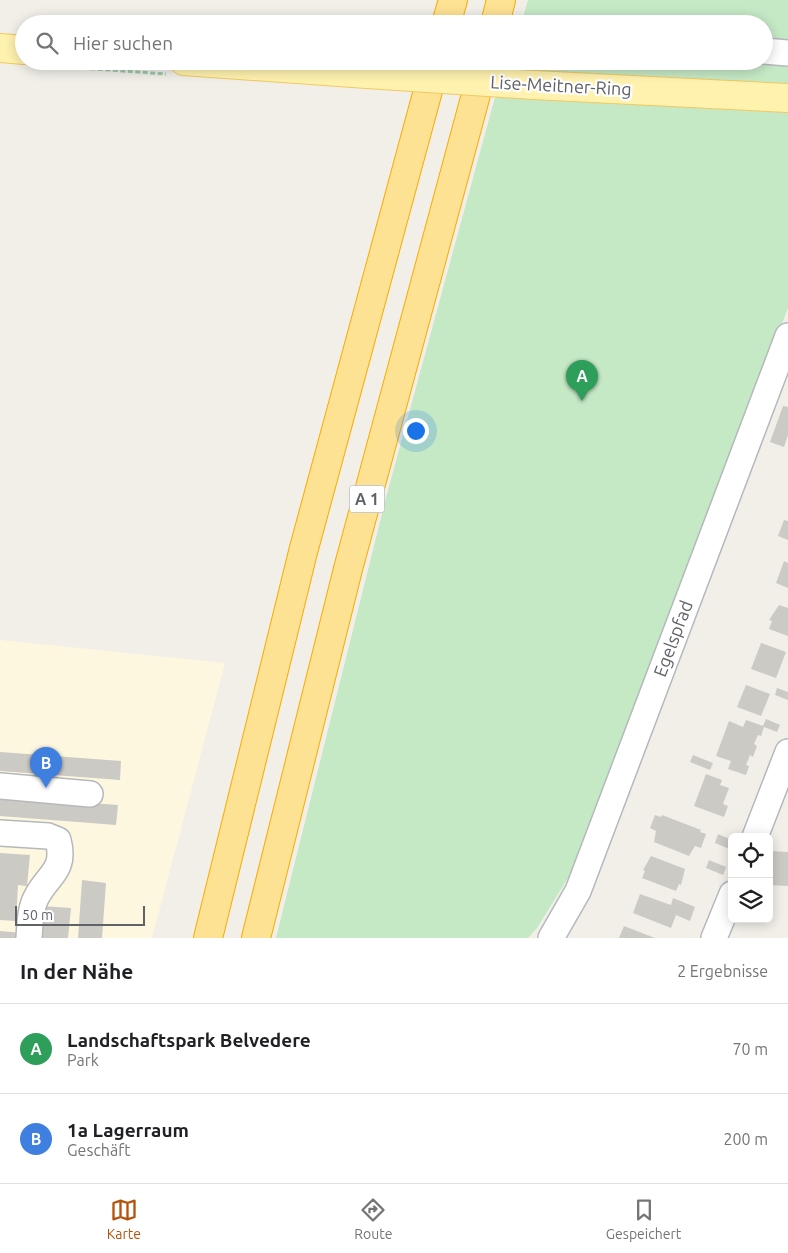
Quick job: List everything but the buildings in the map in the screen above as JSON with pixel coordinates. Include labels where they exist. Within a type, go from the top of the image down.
[{"type":"highway","points":[[448,15],[452,0]]},
{"type":"highway","points":[[497,15],[501,0]]},
{"type":"highway","points":[[208,938],[302,552],[434,70]]},
{"type":"highway","name":"A 1","points":[[256,938],[351,560],[483,70]]},
{"type":"main road","points":[[0,48],[15,49]]},
{"type":"main road","name":"Lise-Meitner-Ring","points":[[311,70],[534,85],[788,98]]},
{"type":"street","points":[[773,52],[788,53]]},
{"type":"street","name":"Egelspfad","points":[[551,938],[578,891],[788,336]]},
{"type":"street","points":[[756,833],[788,752]]},
{"type":"street","points":[[0,786],[90,794]]},
{"type":"street","points":[[0,833],[48,836],[58,840],[60,849],[58,868],[36,896],[31,912],[29,938]]},
{"type":"street","points":[[714,938],[728,904]]},
{"type":"shaded area","points":[[0,640],[225,663],[152,938],[0,938]]},
{"type":"green space","points":[[528,0],[788,0],[788,308],[583,854],[537,928],[528,938],[276,938],[387,494],[494,101],[507,70],[773,70],[773,15],[524,15]]},
{"type":"place","name":"Landschaftspark Belvedere","points":[[582,401]]},
{"type":"place","name":"1a Lagerraum","points":[[46,788]]}]
